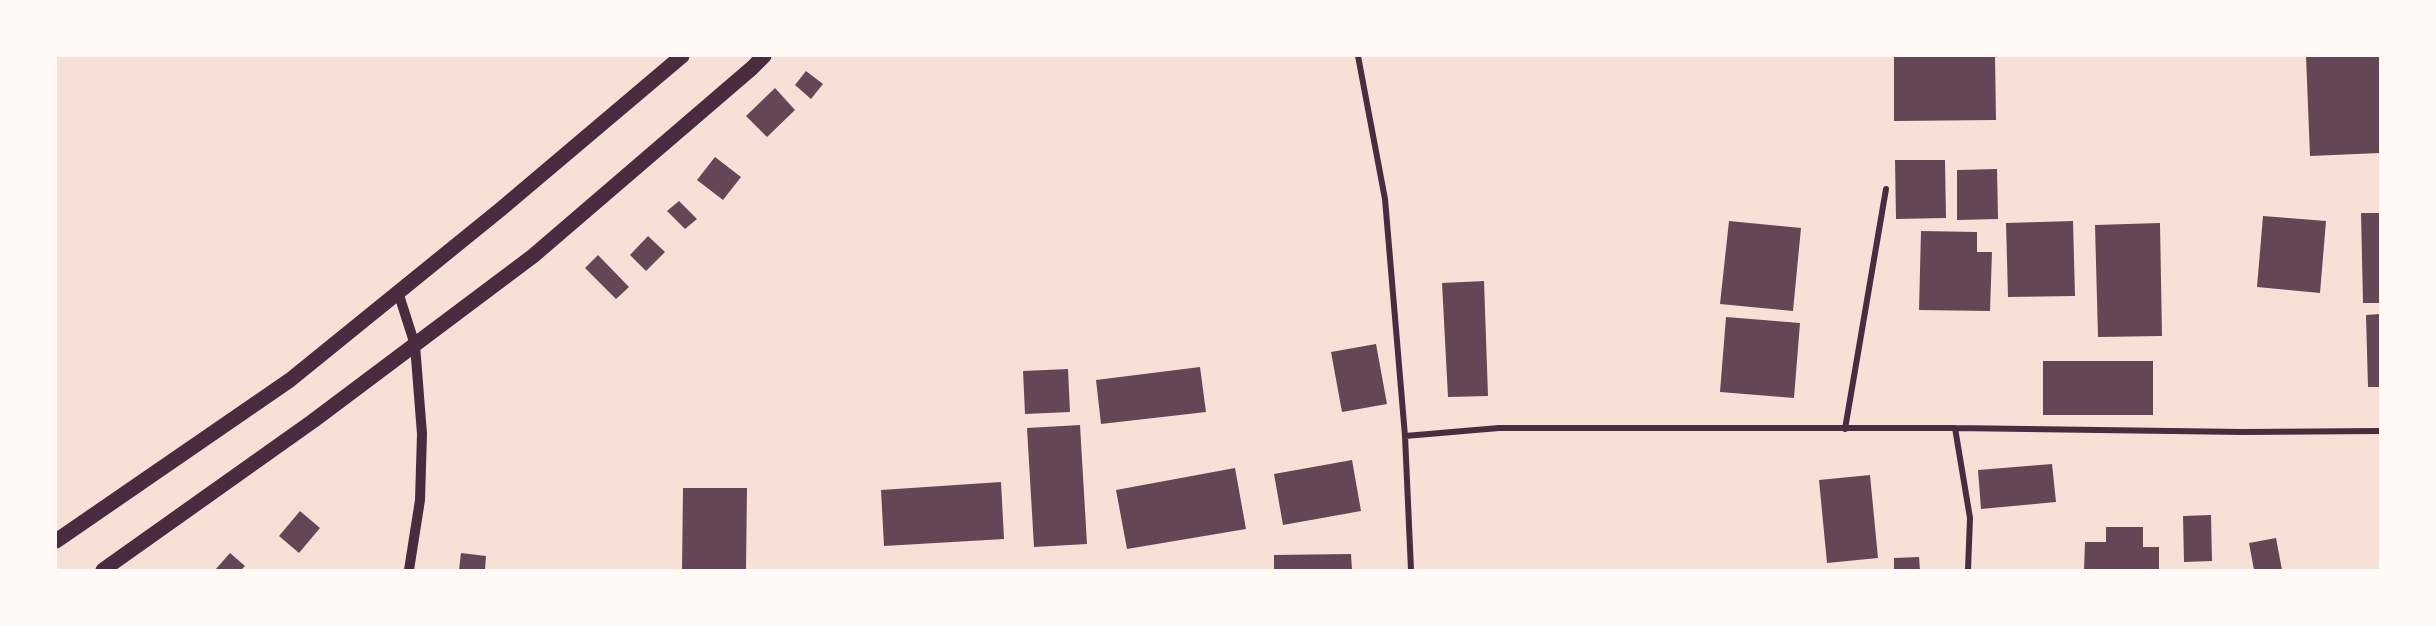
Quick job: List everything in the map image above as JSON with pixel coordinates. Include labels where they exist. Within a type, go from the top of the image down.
[{"type":"main road","points":[[56,541],[290,380],[501,210],[682,56]]},
{"type":"main road","points":[[103,570],[313,421],[533,256],[752,69],[764,56]]},
{"type":"street","points":[[1358,56],[1385,199],[1405,436],[1411,570]]},
{"type":"street","points":[[1845,429],[1886,189]]},
{"type":"street","points":[[398,292],[415,345],[422,434],[420,500],[409,570]]},
{"type":"street","points":[[1405,436],[1499,428],[2380,431]]},
{"type":"street","points":[[1955,428],[1970,518],[1968,570]]},
{"type":"building","points":[[1894,56],[1995,56],[1996,120],[1894,121]]},
{"type":"building","points":[[2306,56],[2380,56],[2380,153],[2310,156]]},
{"type":"building","points":[[806,71],[823,84],[811,99],[795,85]]},
{"type":"building","points":[[775,88],[795,110],[767,137],[746,116]]},
{"type":"building","points":[[715,157],[741,177],[723,200],[697,180]]},
{"type":"building","points":[[1895,160],[1945,160],[1946,218],[1896,219]]},
{"type":"building","points":[[1997,169],[1998,219],[1957,220],[1957,170]]},
{"type":"building","points":[[679,201],[697,219],[685,229],[667,211]]},
{"type":"building","points":[[2361,213],[2380,213],[2380,303],[2363,303]]},
{"type":"building","points":[[2263,216],[2326,221],[2320,293],[2257,287]]},
{"type":"building","points":[[1729,221],[1801,228],[1793,311],[1720,304]]},
{"type":"building","points":[[2073,221],[2075,296],[2008,297],[2006,223]]},
{"type":"building","points":[[2160,223],[2162,336],[2098,337],[2095,225]]},
{"type":"building","points":[[1921,231],[1977,232],[1977,252],[1992,252],[1990,311],[1919,310]]},
{"type":"building","points":[[648,236],[665,252],[646,271],[630,255]]},
{"type":"building","points":[[598,255],[629,287],[616,299],[585,268]]},
{"type":"building","points":[[1484,281],[1488,396],[1448,397],[1442,283]]},
{"type":"building","points":[[2380,314],[2380,387],[2368,387],[2366,315]]},
{"type":"building","points":[[1726,317],[1800,323],[1794,398],[1720,392]]},
{"type":"building","points":[[1376,344],[1387,404],[1342,412],[1331,352]]},
{"type":"building","points":[[2043,361],[2153,361],[2153,415],[2043,415]]},
{"type":"building","points":[[1200,367],[1206,412],[1101,424],[1096,380]]},
{"type":"building","points":[[1068,369],[1070,412],[1025,414],[1023,371]]},
{"type":"building","points":[[1080,425],[1087,544],[1034,547],[1027,428]]},
{"type":"building","points":[[1352,460],[1361,511],[1283,525],[1274,474]]},
{"type":"building","points":[[2052,464],[2056,502],[1981,509],[1978,470]]},
{"type":"building","points":[[1235,468],[1246,529],[1127,549],[1116,490]]},
{"type":"building","points":[[1870,475],[1878,558],[1827,563],[1819,480]]},
{"type":"building","points":[[1001,482],[1004,539],[884,546],[881,490]]},
{"type":"building","points":[[683,488],[747,488],[746,570],[682,570]]},
{"type":"building","points":[[300,511],[320,528],[299,553],[279,536]]},
{"type":"building","points":[[2211,515],[2212,561],[2184,562],[2183,516]]},
{"type":"building","points":[[2106,527],[2143,527],[2143,547],[2159,547],[2159,570],[2084,570],[2085,542],[2106,542]]},
{"type":"building","points":[[2276,538],[2282,570],[2254,570],[2249,543]]},
{"type":"building","points":[[230,553],[245,566],[241,570],[215,570]]},
{"type":"building","points":[[461,553],[486,556],[485,570],[459,570]]},
{"type":"building","points":[[1351,554],[1352,570],[1274,570],[1274,555]]},
{"type":"building","points":[[1919,557],[1920,570],[1894,570],[1894,558]]}]
